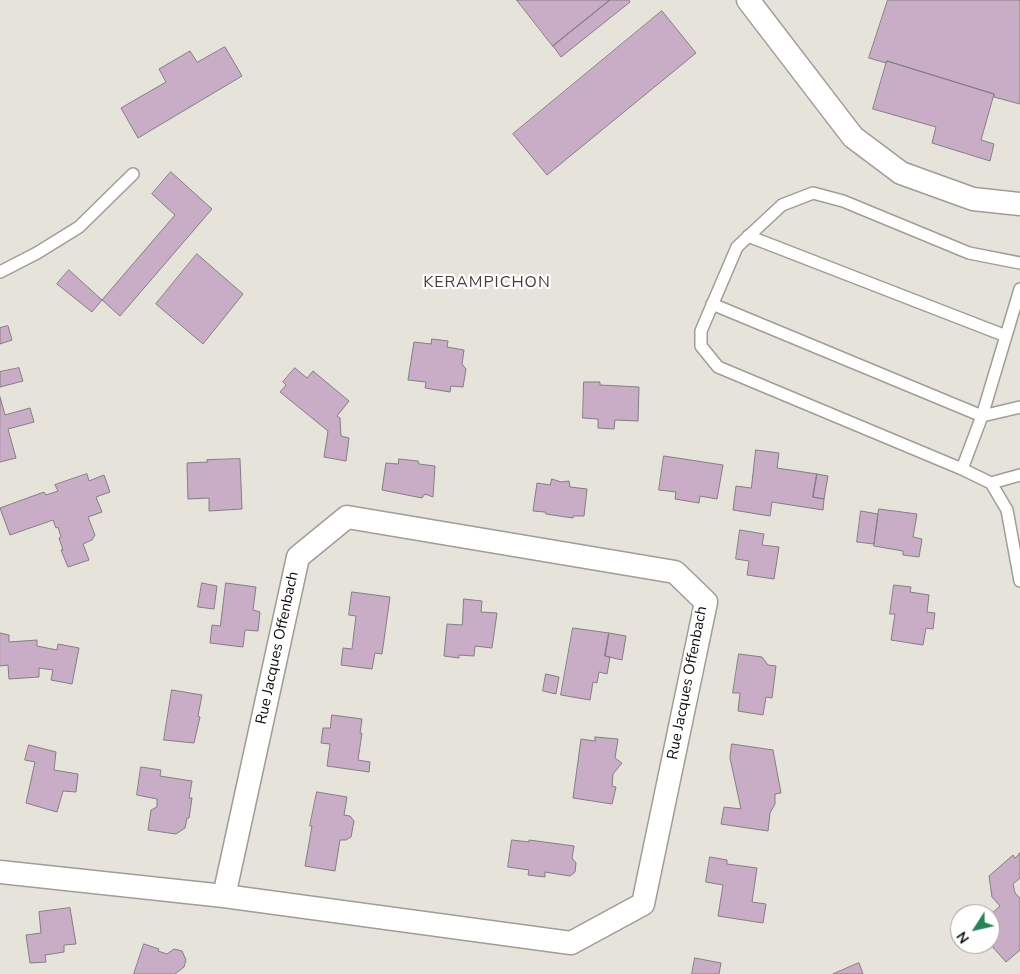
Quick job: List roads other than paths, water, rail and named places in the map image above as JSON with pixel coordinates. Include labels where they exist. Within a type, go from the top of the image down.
[{"type":"street","points":[[748,0],[853,137],[901,173],[973,199],[1020,204]]},
{"type":"street","name":"Rue Jacques Offenbach","points":[[0,872],[224,896],[571,943],[643,904],[706,602],[675,572],[346,517],[298,557],[224,896]]},
{"type":"lane","points":[[0,272],[37,253],[79,227],[133,174]]},
{"type":"lane","points":[[1020,263],[969,253],[843,201],[813,193],[782,205],[737,247],[701,331],[701,346],[718,367],[962,469],[991,483],[1007,510],[1016,541],[1020,581]]},
{"type":"lane","points":[[748,236],[1006,336]]},
{"type":"lane","points":[[962,469],[982,416],[1020,289]]},
{"type":"lane","points":[[712,304],[982,416],[1020,407]]},
{"type":"lane","points":[[991,483],[1020,476]]},
{"type":"district","name":"KERAMPICHON","points":[[487,283]]}]
